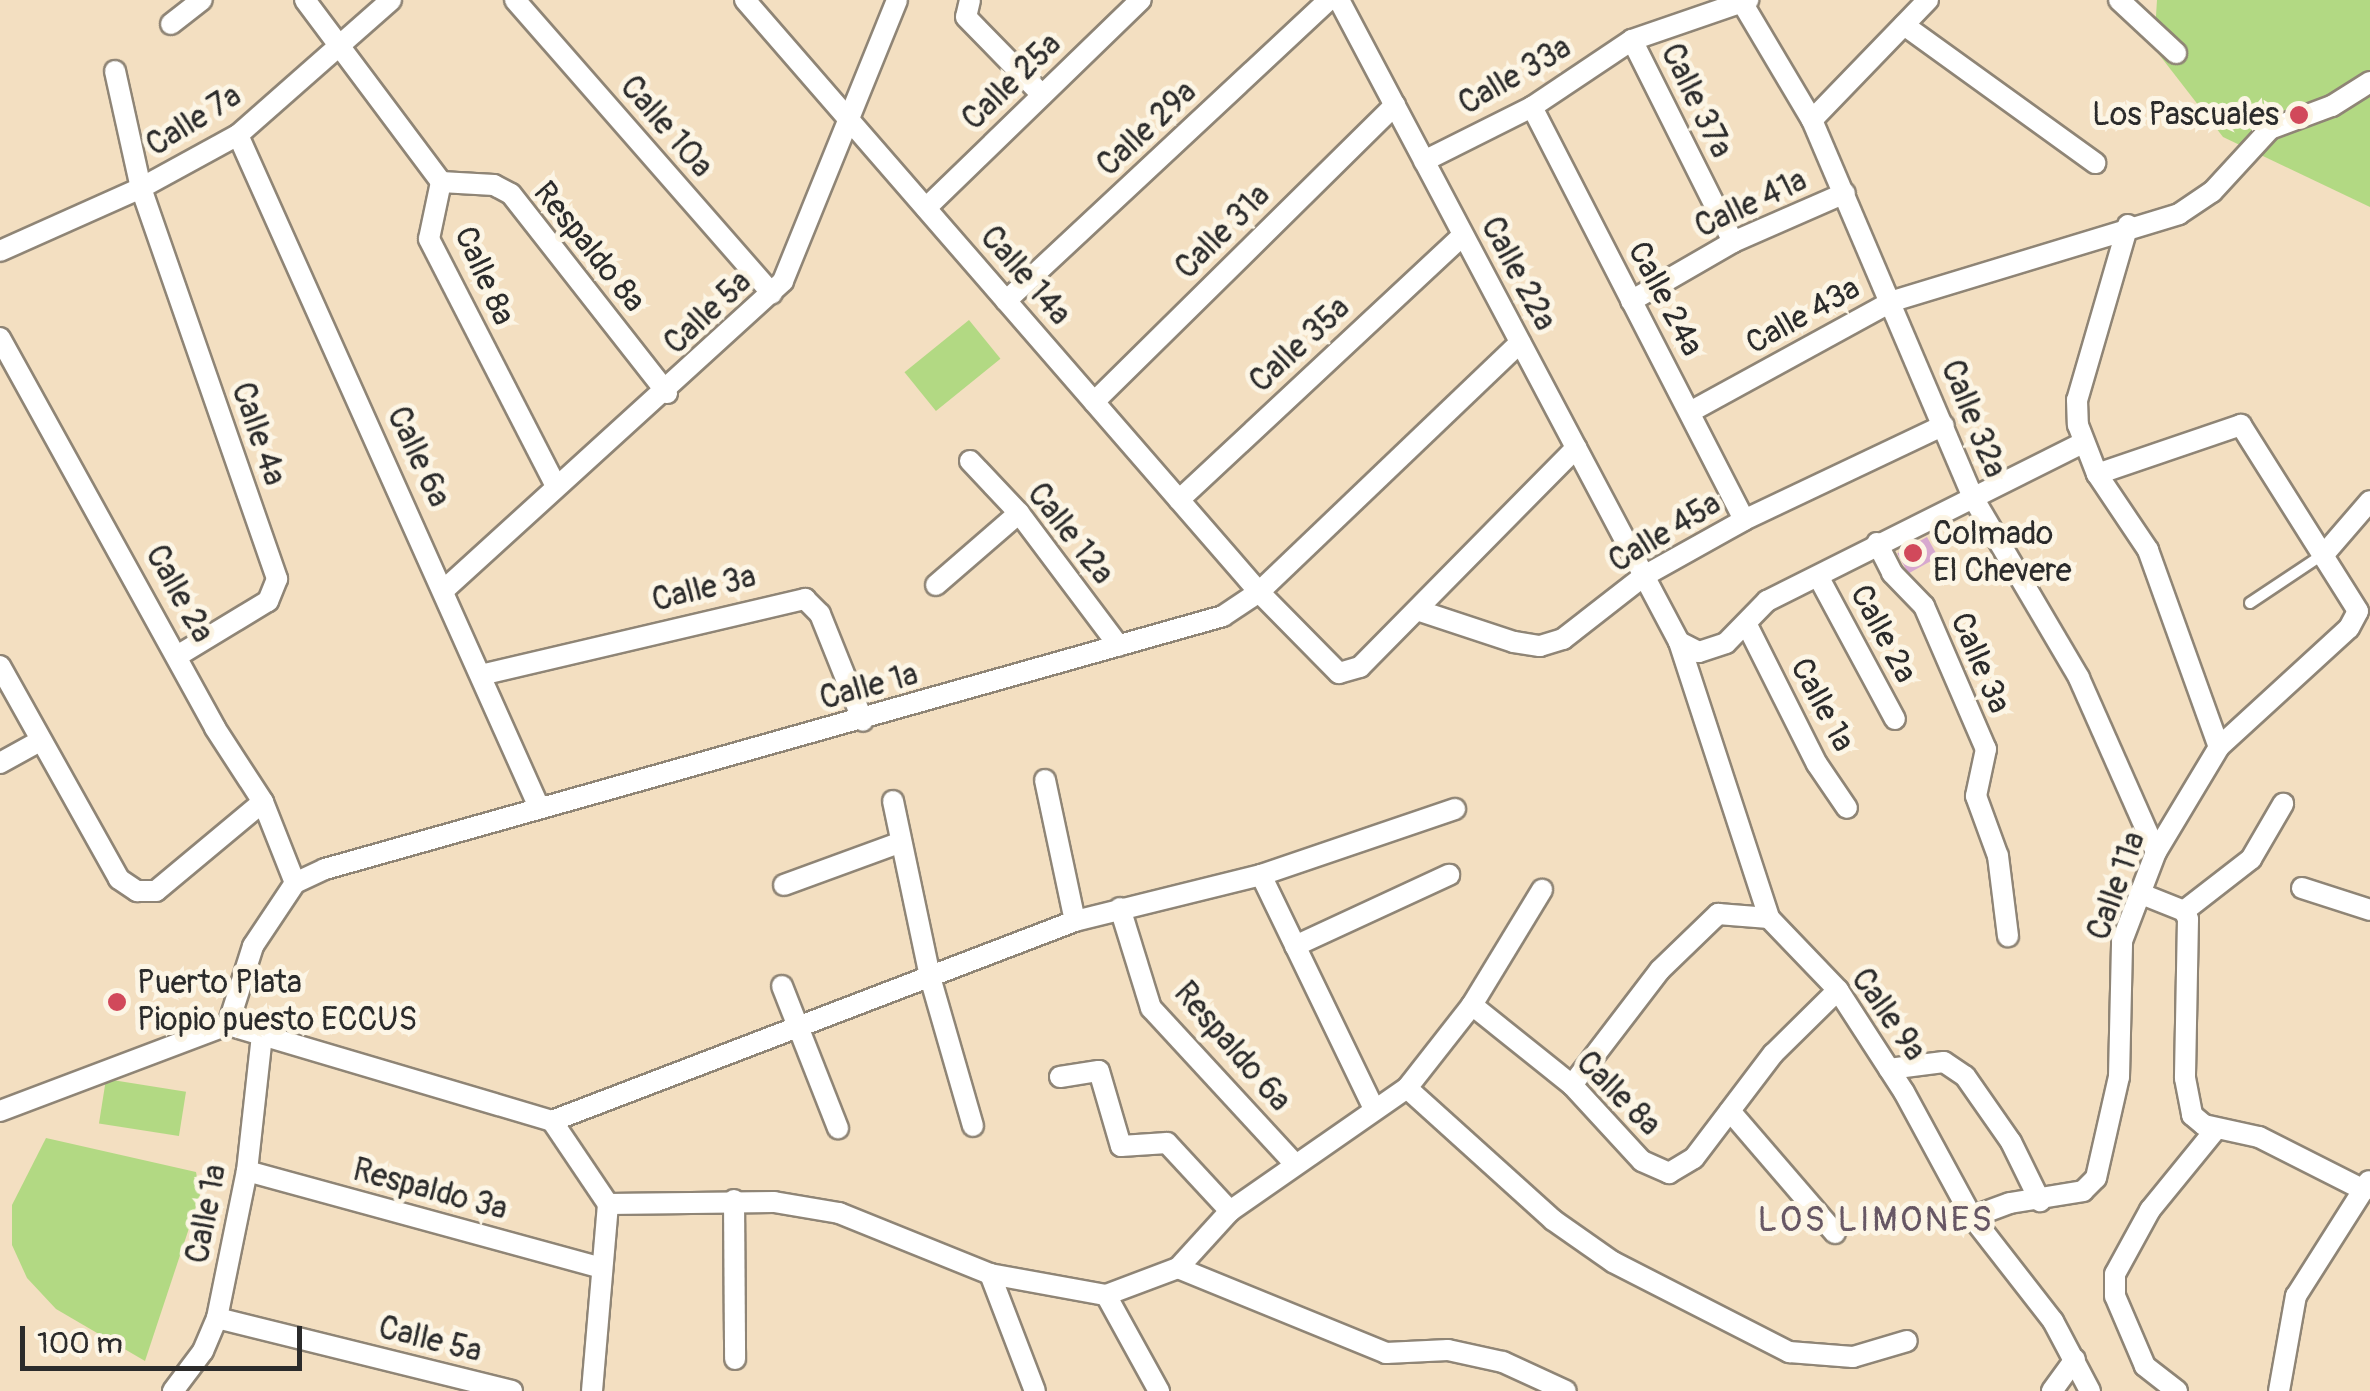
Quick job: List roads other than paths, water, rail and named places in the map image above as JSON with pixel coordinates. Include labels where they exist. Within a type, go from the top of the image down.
[{"type":"street","points":[[171,24],[202,0]]},
{"type":"street","points":[[305,0],[441,182]]},
{"type":"street","name":"Calle 7ª","points":[[0,251],[140,188],[238,135],[341,49],[391,0]]},
{"type":"street","name":"Calle 10ª","points":[[515,0],[772,294]]},
{"type":"street","name":"Calle 14ª","points":[[745,0],[1259,592],[1338,672],[1349,675],[1417,610]]},
{"type":"street","name":"Calle 5ª","points":[[446,588],[556,486],[667,393],[784,281],[897,0]]},
{"type":"street","points":[[970,0],[966,17],[1042,95]]},
{"type":"street","name":"Calle 25ª","points":[[926,208],[1141,0]]},
{"type":"street","name":"Calle 29ª","points":[[1006,301],[1329,0]]},
{"type":"street","name":"Calle 22ª","points":[[1339,0],[1679,642],[1769,918]]},
{"type":"street","points":[[2119,0],[2176,53]]},
{"type":"street","name":"Calle 33ª","points":[[1424,160],[1532,107],[1632,40],[1745,2]]},
{"type":"street","name":"Calle 32ª","points":[[1745,2],[1812,120],[1893,301],[1972,496],[2079,678],[2156,852]]},
{"type":"street","points":[[1812,120],[1904,26],[1921,3]]},
{"type":"street","points":[[1904,26],[2095,164]]},
{"type":"street","name":"Calle 37ª","points":[[1632,40],[1732,242]]},
{"type":"street","name":"Calle 4ª","points":[[115,72],[140,188],[276,579],[268,602],[179,655]]},
{"type":"street","name":"Calle 43ª","points":[[1690,412],[1893,301],[2196,206],[2270,128],[2332,106],[2370,82]]},
{"type":"street","name":"Calle 31ª","points":[[1094,402],[1394,105]]},
{"type":"street","name":"Calle 24ª","points":[[1532,107],[1744,520]]},
{"type":"street","name":"Calle 6ª","points":[[238,135],[485,674],[538,805]]},
{"type":"street","name":"Respaldo 8ª","points":[[441,182],[494,185],[512,194],[667,393]]},
{"type":"street","name":"Calle 8ª","points":[[441,182],[429,238],[556,486]]},
{"type":"street","name":"Calle 41ª","points":[[1632,301],[1732,242],[1845,193]]},
{"type":"street","points":[[2128,225],[2077,400],[2084,443],[2098,474],[2148,550],[2220,747]]},
{"type":"street","name":"Calle 35ª","points":[[1178,500],[1463,235]]},
{"type":"street","name":"Calle 2ª","points":[[0,338],[263,802],[295,883]]},
{"type":"street","name":"Calle 1ª","points":[[295,883],[538,805],[864,721],[1224,616],[1259,592],[1520,342]]},
{"type":"street","points":[[2098,474],[2241,425],[2326,552],[2370,501]]},
{"type":"street","name":"Calle 45ª","points":[[1417,610],[1540,646],[1563,638],[1644,576],[1744,520],[1944,426]]},
{"type":"street","points":[[1679,642],[1700,652],[1748,627],[1767,601],[2084,443]]},
{"type":"street","points":[[1417,610],[1576,448]]},
{"type":"street","name":"Calle 12ª","points":[[970,462],[1019,513],[1119,646]]},
{"type":"street","points":[[936,585],[1019,513]]},
{"type":"street","name":"Calle 3ª","points":[[1877,543],[1892,573],[1924,606],[1986,748],[1976,796],[1998,856],[2008,936]]},
{"type":"street","name":"Calle 11ª","points":[[1972,1217],[2010,1202],[2040,1201],[2083,1191],[2105,1157],[2119,1077],[2122,941],[2156,852],[2220,747],[2350,628],[2358,610],[2326,552]]},
{"type":"street","name":"Calle 2ª","points":[[1819,578],[1895,718]]},
{"type":"street","name":"Calle 3ª","points":[[485,674],[805,598],[820,614],[864,721]]},
{"type":"street","name":"Calle 1ª","points":[[1748,627],[1817,764],[1847,808]]},
{"type":"street","points":[[0,666],[119,880],[137,891],[156,891],[263,802]]},
{"type":"street","points":[[0,763],[40,742]]},
{"type":"street","points":[[1044,780],[1075,921]]},
{"type":"street","points":[[893,801],[930,976],[973,1126]]},
{"type":"street","points":[[2184,911],[2251,859],[2283,804]]},
{"type":"street","points":[[0,1110],[228,1026],[552,1121],[1075,921],[1260,875],[1456,809]]},
{"type":"street","points":[[784,885],[899,843]]},
{"type":"street","points":[[1260,875],[1374,1109]]},
{"type":"street","points":[[1295,946],[1449,875]]},
{"type":"street","points":[[228,1026],[253,946],[295,883]]},
{"type":"street","points":[[2302,888],[2370,908]]},
{"type":"street","points":[[608,1204],[734,1200],[839,1212],[990,1274],[1106,1295],[1178,1268],[1230,1210],[1293,1162],[1406,1088],[1472,1005],[1542,890]]},
{"type":"street","points":[[2140,893],[2184,911]]},
{"type":"street","name":"Respaldo 6ª","points":[[1120,908],[1151,1008],[1293,1162]]},
{"type":"street","points":[[2184,911],[2187,1104],[2192,1115],[2216,1129],[2259,1137],[2367,1185],[2296,1296],[2280,1391]]},
{"type":"street","points":[[1572,1085],[1660,970],[1718,914],[1769,918]]},
{"type":"street","name":"Calle 9ª","points":[[1769,918],[1838,990],[1889,1069],[1972,1217],[2053,1320],[2090,1391]]},
{"type":"street","points":[[782,986],[838,1128]]},
{"type":"street","name":"Calle 8ª","points":[[1472,1005],[1572,1085],[1642,1161],[1670,1173],[1684,1169],[1773,1054],[1838,990]]},
{"type":"street","name":"Calle 1ª","points":[[173,1391],[203,1352],[217,1318],[247,1171],[262,1036]]},
{"type":"street","points":[[1889,1069],[1944,1062],[1965,1076],[2011,1142],[2040,1201]]},
{"type":"street","points":[[1060,1077],[1099,1071],[1121,1146],[1167,1143],[1230,1210]]},
{"type":"street","points":[[1406,1088],[1553,1220],[1613,1262],[1789,1352],[1853,1357],[1907,1341]]},
{"type":"street","points":[[1730,1111],[1835,1233]]},
{"type":"street","points":[[552,1121],[608,1204],[598,1267],[592,1391]]},
{"type":"street","points":[[2178,1391],[2145,1366],[2115,1296],[2115,1274],[2150,1210],[2216,1129]]},
{"type":"street","name":"Respaldo 3ª","points":[[247,1171],[598,1267]]},
{"type":"street","points":[[734,1200],[735,1358]]},
{"type":"street","points":[[1178,1268],[1386,1353],[1448,1350],[1503,1362],[1566,1391]]},
{"type":"street","points":[[990,1274],[1035,1391]]},
{"type":"street","points":[[1106,1295],[1159,1391]]},
{"type":"street","name":"Calle 5ª","points":[[217,1318],[512,1391]]},
{"type":"street","points":[[2052,1391],[2075,1359]]},
{"type":"street","points":[[423,1391],[444,1374]]},
{"type":"lane","points":[[2250,603],[2326,552]]},
{"type":"place","name":"Los Pascuales","points":[[2299,115]]},
{"type":"place","name":"Colmado El Chevere","points":[[1913,553]]},
{"type":"place","name":"Puerto Plata Piopio puesto ECCUS","points":[[117,1002]]},
{"type":"district","name":"LOS LIMONES","points":[[1876,1220]]}]
